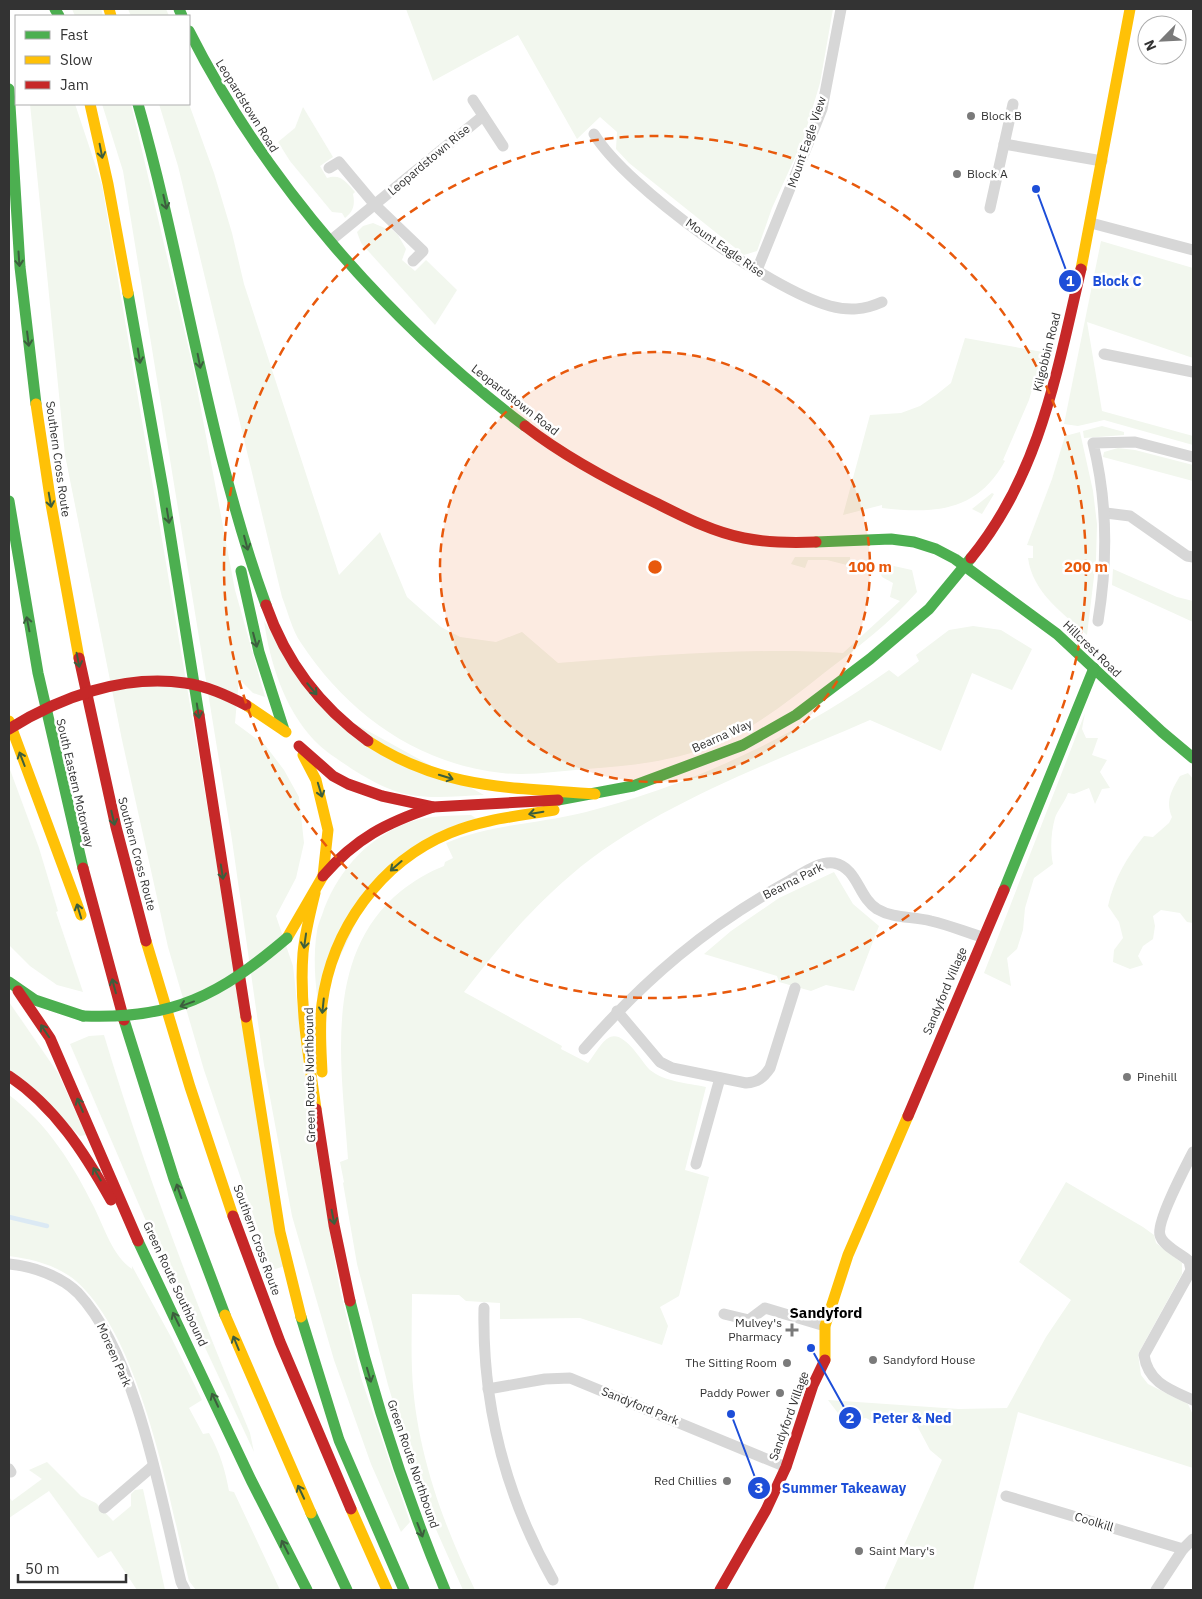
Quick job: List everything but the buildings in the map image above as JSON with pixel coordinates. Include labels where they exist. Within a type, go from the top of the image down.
[{"type":"main road","name":"Kilgobbin Road","points":[[966,566],[988,537],[1014,495],[1042,426],[1060,360],[1090,223],[1130,9]]},
{"type":"main road","name":"Leopardstown Road","points":[[190,34],[219,91],[255,148],[286,189],[330,241],[406,325],[473,388],[540,440],[619,486],[690,519],[741,538],[778,544],[805,545],[885,538],[927,546],[966,566]]},
{"type":"main road","name":"Southern Cross Route","points":[[9,88],[10,148],[22,290],[46,478],[77,655],[118,838],[193,1101],[251,1267],[349,1508],[387,1590]]},
{"type":"main road","points":[[90,105],[110,193],[165,498],[280,1232],[306,1338],[339,1440],[404,1590]]},
{"type":"main road","points":[[138,105],[154,154],[179,260],[214,428],[252,627],[267,684],[284,730]]},
{"type":"main road","points":[[214,428],[259,591],[274,627],[298,673],[326,705],[372,744],[420,769],[481,786],[595,794]]},
{"type":"main road","name":"South Eastern Motorway","points":[[9,501],[23,602],[50,737],[75,846],[136,1066],[200,1251],[239,1350],[347,1590]]},
{"type":"main road","name":"Hillcrest Road","points":[[966,566],[1050,628],[1159,731],[1193,758]]},
{"type":"main road","name":"Bearna Way","points":[[299,746],[333,776],[348,784],[382,796],[433,806],[548,802],[633,786],[743,745],[796,715],[910,626],[929,609],[966,566]]},
{"type":"main road","name":"Sandyford Village","points":[[720,1590],[766,1510],[786,1467],[813,1385],[825,1361],[825,1326],[857,1232],[1024,841],[1094,668]]},
{"type":"main road","points":[[9,729],[26,717],[71,697],[126,684],[166,682],[207,687],[246,705],[284,730],[299,746],[316,780],[328,830],[324,876],[287,938],[261,961],[230,983],[188,1005],[138,1017],[83,1016],[43,1005],[18,991],[9,982]]},
{"type":"main road","points":[[9,721],[84,924]]},
{"type":"main road","name":"Green Route Northbound","points":[[324,1169],[322,1004],[330,966],[340,940],[363,900],[399,864],[416,851],[452,833],[482,823],[601,800],[633,786]]},
{"type":"main road","name":"Bearna Way","points":[[324,876],[340,855],[370,832],[433,806]]},
{"type":"main road","name":"Green Route Northbound","points":[[315,893],[305,935],[303,975],[324,1169],[347,1290],[372,1386],[412,1508],[445,1590]]},
{"type":"main road","name":"Green Route Southbound","points":[[18,991],[53,1045],[147,1262],[251,1480],[307,1590]]},
{"type":"main road","points":[[106,1004],[114,1030]]},
{"type":"main road","points":[[9,1076],[50,1108],[90,1162],[147,1262]]},
{"type":"main road","points":[[154,1155],[226,1347]]},
{"type":"main road","points":[[265,1438],[315,1546],[340,1590]]},
{"type":"street","name":"Mount Eagle View","points":[[757,270],[822,109],[841,9]]},
{"type":"street","points":[[473,100],[503,146]]},
{"type":"street","points":[[990,208],[1013,104]]},
{"type":"street","name":"Leopardstown Rise","points":[[330,241],[483,116]]},
{"type":"street","name":"Mount Eagle Rise","points":[[594,134],[603,149],[645,189],[711,240],[781,285],[830,306],[864,310],[882,302]]},
{"type":"street","points":[[1004,144],[1102,162]]},
{"type":"street","name":"Leopardstown Rise","points":[[330,168],[339,162],[375,205],[423,251],[413,262]]},
{"type":"street","points":[[1090,223],[1193,250]]},
{"type":"street","points":[[1104,354],[1193,372]]},
{"type":"street","points":[[1098,621],[1104,567],[1106,513],[1093,443],[1135,442],[1193,456]]},
{"type":"street","points":[[1106,513],[1130,516],[1187,556],[1193,557]]},
{"type":"street","name":"Bearna Park","points":[[584,1048],[617,1011],[693,943],[755,901],[820,865],[830,863],[840,865],[850,871],[874,907],[888,915],[932,921],[982,938]]},
{"type":"street","points":[[617,1011],[660,1062],[672,1068],[746,1084],[764,1078],[778,1047],[795,988]]},
{"type":"street","points":[[696,1164],[720,1078]]},
{"type":"street","points":[[1193,1152],[1173,1193],[1160,1227],[1159,1235],[1164,1242],[1189,1261],[1191,1270],[1144,1355],[1145,1365],[1154,1379],[1165,1388],[1193,1400]]},
{"type":"street","name":"Moreen Park","points":[[9,1264],[37,1270],[58,1278],[77,1292],[96,1316],[125,1374],[153,1466],[181,1582],[186,1590]]},
{"type":"street","points":[[484,1308],[483,1339],[488,1389],[500,1457],[513,1496],[534,1547],[553,1580]]},
{"type":"street","points":[[724,1314],[749,1320],[765,1308],[825,1326]]},
{"type":"street","name":"Sandyford Park","points":[[488,1389],[545,1379],[570,1378],[786,1467]]},
{"type":"street","points":[[104,1508],[153,1466]]},
{"type":"street","name":"Coolkill","points":[[1006,1496],[1182,1549]]},
{"type":"street","points":[[1156,1590],[1182,1549],[1193,1539]]},
{"type":"shaded area","points":[[72,9],[101,9],[103,15],[75,15]]},
{"type":"shaded area","points":[[128,9],[166,9],[169,15],[131,15]]},
{"type":"shaded area","points":[[406,9],[833,9],[820,83],[803,140],[772,208],[757,251],[744,255],[629,163],[616,149],[617,132],[600,117],[577,139],[518,35],[433,81]]},
{"type":"shaded area","points":[[30,105],[75,105],[102,185],[285,1266],[272,1270],[204,1070],[168,947],[122,740],[65,455]]},
{"type":"shaded area","points":[[102,105],[131,105],[193,367],[235,590],[265,697],[253,693],[239,679],[235,723],[265,745],[284,770],[299,797],[304,843],[296,878],[276,916],[293,966],[308,1103],[339,1285],[361,1378],[410,1522],[401,1532],[371,1464],[334,1360],[292,1216],[264,1065],[232,840],[123,171]]},
{"type":"shaded area","points":[[159,105],[189,105],[214,173],[232,233],[244,284],[339,575],[380,532],[407,597],[441,627],[460,637],[496,642],[522,632],[558,663],[736,652],[807,651],[843,653],[900,601],[890,597],[893,583],[882,577],[878,567],[880,563],[912,570],[917,592],[873,635],[773,712],[733,736],[687,754],[654,762],[620,766],[533,774],[512,774],[471,768],[441,759],[413,746],[387,731],[362,713],[340,692],[319,668],[298,638],[290,621],[282,597],[178,166]]},
{"type":"shaded area","points":[[303,107],[333,157],[320,166],[327,178],[340,178],[355,192],[353,194],[353,207],[345,218],[342,213],[332,212],[290,161],[278,142],[295,128]]},
{"type":"shaded area","points":[[373,223],[387,229],[389,227],[398,235],[406,249],[402,260],[415,271],[426,260],[457,290],[435,325],[361,243],[357,232],[363,226]]},
{"type":"shaded area","points":[[1101,241],[1193,268],[1193,358],[1087,322],[1102,411],[1193,436],[1193,445],[1104,420],[1078,426],[1064,424]]},
{"type":"shaded area","points":[[965,338],[1043,352],[1029,400],[1003,460],[1005,461],[994,478],[981,491],[953,506],[936,509],[901,510],[882,508],[882,505],[843,515],[870,415],[901,413],[920,406],[951,383]]},
{"type":"shaded area","points":[[1102,426],[1124,432],[1124,435],[1084,438],[1083,431]]},
{"type":"shaded area","points":[[1080,432],[1093,491],[1097,524],[1096,560],[1087,635],[1042,592],[1031,570],[1028,558],[1033,558],[1033,546],[1027,545],[1052,479],[1065,436]]},
{"type":"shaded area","points":[[1118,448],[1135,450],[1193,465],[1193,481],[1103,457],[1104,452]]},
{"type":"shaded area","points":[[992,493],[994,494],[982,514],[972,509]]},
{"type":"shaded area","points":[[795,557],[850,557],[851,566],[827,560],[808,560],[805,568],[791,564]]},
{"type":"shaded area","points":[[1113,569],[1177,597],[1193,601],[1193,622],[1112,585]]},
{"type":"shaded area","points":[[264,621],[314,701],[484,795],[438,797],[403,793],[373,781],[327,751],[313,739],[286,699],[274,668]]},
{"type":"shaded area","points":[[973,626],[1001,630],[1032,649],[1012,690],[972,673],[941,751],[870,720],[714,787],[638,828],[603,850],[571,875],[514,930],[464,992],[562,1046],[561,1049],[588,1063],[607,1039],[616,1036],[627,1042],[650,1070],[656,1074],[676,1082],[706,1087],[685,1170],[709,1177],[679,1296],[660,1307],[668,1326],[662,1345],[580,1318],[500,1319],[500,1303],[466,1301],[459,1295],[412,1294],[412,1370],[418,1427],[441,1511],[475,1590],[463,1590],[434,1525],[406,1445],[388,1385],[357,1264],[343,1183],[340,1162],[348,1159],[342,1088],[342,1016],[347,981],[358,948],[376,917],[401,891],[421,877],[444,866],[445,862],[453,858],[446,843],[480,832],[568,816],[627,801],[706,772],[744,755],[819,716],[889,670],[898,677],[919,661],[916,655],[949,630]]},
{"type":"shaded area","points":[[1085,713],[1082,729],[1086,738],[1098,738],[1092,755],[1107,760],[1100,772],[1110,788],[1102,789],[1095,804],[1089,788],[1074,794],[1068,793],[1056,815],[1051,841],[1053,864],[1034,878],[1025,908],[1023,930],[1017,949],[1007,958],[1011,986],[984,973]]},
{"type":"shaded area","points":[[9,767],[39,848],[58,911],[56,912],[83,992],[57,985],[30,966],[9,945]]},
{"type":"shaded area","points":[[1188,773],[1193,779],[1193,923],[1187,922],[1180,913],[1161,910],[1153,916],[1155,926],[1153,939],[1143,946],[1138,956],[1143,965],[1130,969],[1113,962],[1114,950],[1123,938],[1119,922],[1108,906],[1122,869],[1132,852],[1144,836],[1153,837],[1169,823],[1172,817],[1169,800],[1172,791],[1180,776]]},
{"type":"shaded area","points":[[471,815],[477,819],[377,877],[318,1004],[315,958],[318,928],[331,894],[347,867],[369,845],[395,828],[410,822],[433,817]]},
{"type":"shaded area","points":[[834,872],[853,904],[879,926],[854,991],[826,985],[811,991],[779,982],[777,976],[704,954],[731,931],[779,898]]},
{"type":"shaded area","points":[[9,1002],[58,1073],[86,1135],[80,1136],[9,1071]]},
{"type":"shaded area","points":[[104,1035],[136,1137],[190,1286],[250,1433],[254,1452],[149,1228],[70,1044],[89,1036]]},
{"type":"shaded area","points":[[9,1095],[36,1119],[58,1146],[86,1191],[114,1249],[132,1269],[132,1266],[171,1337],[202,1400],[189,1408],[203,1434],[209,1433],[213,1440],[222,1461],[229,1491],[234,1492],[280,1590],[196,1590],[189,1581],[162,1465],[149,1421],[135,1379],[118,1340],[99,1307],[69,1275],[44,1264],[9,1256]]},
{"type":"shaded area","points":[[1066,1182],[1143,1227],[1154,1235],[1156,1243],[1182,1263],[1182,1274],[1138,1354],[1141,1375],[1148,1384],[1188,1404],[1193,1415],[1193,1468],[1018,1412],[973,1590],[884,1590],[942,1460],[930,1450],[914,1420],[909,1417],[877,1424],[866,1418],[844,1421],[828,1400],[959,1409],[1007,1408],[1046,1337],[1071,1300],[1019,1262]]},
{"type":"shaded area","points":[[47,1462],[81,1496],[96,1503],[113,1521],[131,1506],[131,1494],[135,1490],[143,1489],[165,1590],[137,1590],[111,1551],[98,1558],[49,1491],[9,1518],[9,1497],[12,1501],[42,1479],[29,1470]]},
{"type":"waterway","points":[[9,1217],[47,1226]]},
{"type":"traffic: fast","points":[[55,9],[58,15]]},
{"type":"traffic: fast","points":[[179,9],[182,15]]},
{"type":"traffic: fast","points":[[190,33],[220,87],[255,142],[293,195],[335,247],[379,296],[426,342],[475,386],[525,426]]},
{"type":"traffic: fast","points":[[9,89],[20,267],[36,404]]},
{"type":"traffic: fast","points":[[138,105],[170,229],[212,419],[228,482],[245,544],[266,605]]},
{"type":"traffic: fast","points":[[128,293],[163,489],[199,715]]},
{"type":"traffic: fast","points":[[9,501],[38,673],[83,868]]},
{"type":"traffic: fast","points":[[816,542],[891,539],[914,542],[936,549],[955,559],[1057,634],[1162,732],[1193,758]]},
{"type":"traffic: fast","points":[[558,800],[633,786],[743,745],[796,715],[870,659],[929,609],[971,558]]},
{"type":"traffic: fast","points":[[241,571],[259,652],[284,730]]},
{"type":"traffic: fast","points":[[1004,890],[1094,668]]},
{"type":"traffic: fast","points":[[83,1016],[143,1014],[194,1000],[240,975],[287,938]]},
{"type":"traffic: fast","points":[[9,982],[35,1000],[83,1016]]},
{"type":"traffic: fast","points":[[124,1020],[174,1179],[225,1315]]},
{"type":"traffic: fast","points":[[138,1241],[251,1480],[307,1590]]},
{"type":"traffic: fast","points":[[350,1301],[380,1411],[417,1519],[445,1590]]},
{"type":"traffic: fast","points":[[301,1317],[339,1440],[404,1590]]},
{"type":"traffic: fast","points":[[311,1513],[347,1590]]},
{"type":"traffic: slow","points":[[109,9],[111,15]]},
{"type":"traffic: slow","points":[[1081,269],[1130,9]]},
{"type":"traffic: slow","points":[[90,105],[108,184],[128,293]]},
{"type":"traffic: slow","points":[[36,404],[51,504],[79,658]]},
{"type":"traffic: slow","points":[[246,705],[286,732]]},
{"type":"traffic: slow","points":[[9,721],[81,915]]},
{"type":"traffic: slow","points":[[368,741],[396,757],[423,769],[451,777],[505,787],[595,794]]},
{"type":"traffic: slow","points":[[287,938],[323,876],[328,830],[316,780],[303,755]]},
{"type":"traffic: slow","points":[[322,1072],[320,1038],[322,1004],[328,976],[336,950],[348,925],[381,880],[402,861],[450,833],[488,821],[554,810]]},
{"type":"traffic: slow","points":[[315,893],[303,953],[302,992],[305,1031],[316,1109]]},
{"type":"traffic: slow","points":[[146,941],[190,1087],[233,1216]]},
{"type":"traffic: slow","points":[[246,1017],[280,1232],[301,1317]]},
{"type":"traffic: slow","points":[[825,1360],[825,1326],[848,1255],[908,1116]]},
{"type":"traffic: slow","points":[[225,1315],[311,1513]]},
{"type":"traffic: slow","points":[[351,1509],[387,1590]]},
{"type":"traffic: jam","points":[[971,558],[995,526],[1014,492],[1030,457],[1054,383],[1081,269]]},
{"type":"traffic: jam","points":[[525,426],[556,448],[605,477],[677,514],[710,528],[762,541],[816,542]]},
{"type":"traffic: jam","points":[[266,605],[283,645],[306,681],[334,713],[368,741]]},
{"type":"traffic: jam","points":[[79,658],[116,827],[146,941]]},
{"type":"traffic: jam","points":[[9,729],[29,717],[71,698],[116,685],[139,682],[162,681],[193,684],[216,691],[246,705]]},
{"type":"traffic: jam","points":[[199,715],[246,1017]]},
{"type":"traffic: jam","points":[[299,746],[333,776],[348,784],[382,796],[433,807],[558,800]]},
{"type":"traffic: jam","points":[[323,876],[348,851],[373,833],[401,819],[433,807]]},
{"type":"traffic: jam","points":[[83,868],[124,1020]]},
{"type":"traffic: jam","points":[[908,1116],[1004,890]]},
{"type":"traffic: jam","points":[[18,991],[50,1038],[138,1241]]},
{"type":"traffic: jam","points":[[9,1076],[41,1102],[54,1116],[79,1148],[111,1200]]},
{"type":"traffic: jam","points":[[316,1109],[334,1225],[350,1301]]},
{"type":"traffic: jam","points":[[233,1216],[280,1342],[351,1509]]},
{"type":"traffic: jam","points":[[720,1590],[766,1510],[786,1467],[813,1385],[825,1360]]},
{"type":"place","name":"Block B","points":[[971,116]]},
{"type":"place","name":"Block A","points":[[957,174]]},
{"type":"place","name":"Block C","points":[[1036,189]]},
{"type":"place","name":"Pinehill","points":[[1127,1077]]},
{"type":"place","name":"Mulvey's Pharmacy","points":[[792,1330]]},
{"type":"place","name":"Peter & Ned","points":[[811,1348]]},
{"type":"place","name":"Sandyford House","points":[[873,1360]]},
{"type":"place","name":"The Sitting Room","points":[[787,1363]]},
{"type":"place","name":"Paddy Power","points":[[780,1393]]},
{"type":"place","name":"Summer Takeaway","points":[[731,1414]]},
{"type":"place","name":"Red Chillies","points":[[727,1481]]},
{"type":"place","name":"Saint Mary's","points":[[859,1551]]},
{"type":"district","name":"Sandyford","points":[[826,1313]]}]
